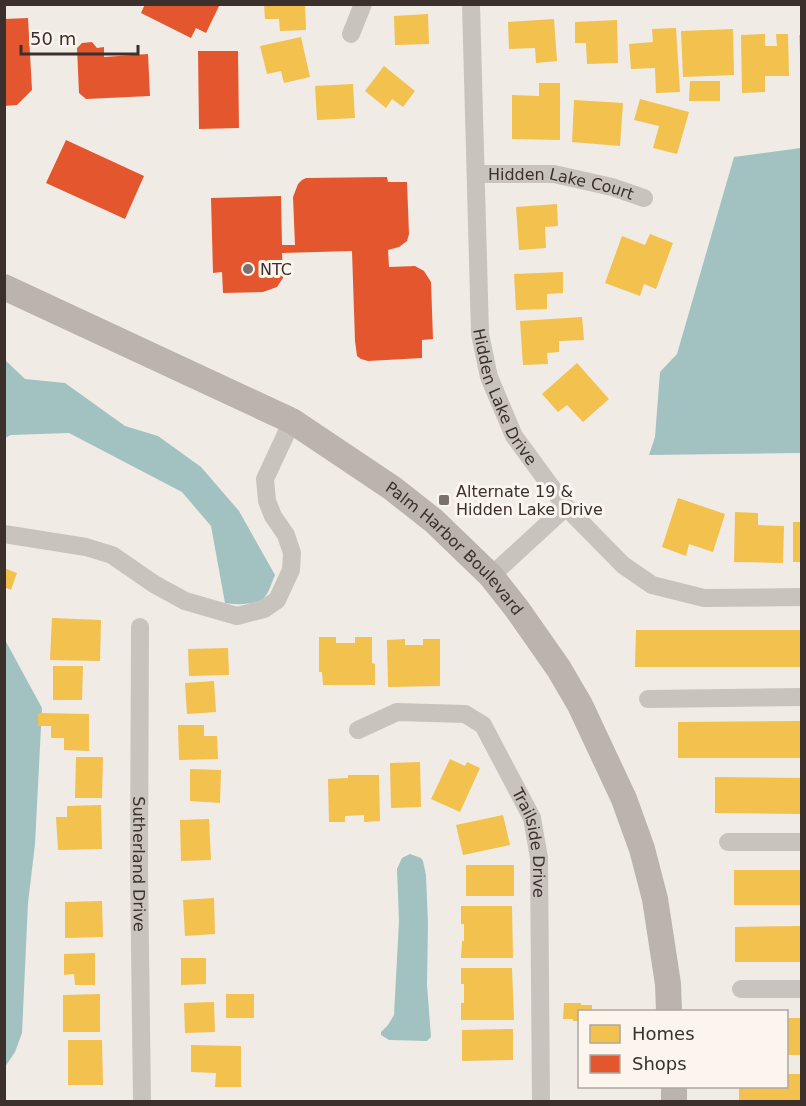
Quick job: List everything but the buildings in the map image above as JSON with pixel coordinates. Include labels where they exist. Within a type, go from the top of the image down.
[{"type":"main road","name":"Palm Harbor Boulevard","points":[[4,287],[292,421],[392,488],[434,521],[491,576],[559,669],[580,705],[624,799],[642,849],[655,899],[668,984],[669,1010]]},
{"type":"street","points":[[351,34],[363,4]]},
{"type":"street","name":"Hidden Lake Drive","points":[[471,4],[480,334],[489,377],[514,436],[566,507],[623,565],[652,585],[704,598],[801,597]]},
{"type":"street","name":"Hidden Lake Court","points":[[476,174],[554,174],[612,187],[644,198]]},
{"type":"street","points":[[4,534],[86,547],[112,555],[154,584],[185,601],[216,610],[237,616],[264,609],[277,600],[291,570],[292,553],[286,535],[273,516],[267,501],[265,479],[292,421]]},
{"type":"street","points":[[491,576],[566,507]]},
{"type":"street","name":"Sutherland Drive","points":[[140,627],[139,870],[142,1101]]},
{"type":"street","points":[[648,699],[801,697]]},
{"type":"street","name":"Trailside Drive","points":[[358,730],[397,712],[465,714],[483,725],[532,818],[538,858],[541,1101]]},
{"type":"street","points":[[728,842],[801,842]]},
{"type":"street","points":[[741,988],[801,989]]},
{"type":"water","points":[[801,148],[801,453],[649,455],[655,437],[660,372],[677,354],[734,157]]},
{"type":"water","points":[[4,359],[25,379],[65,383],[125,426],[158,436],[201,467],[239,511],[275,575],[264,598],[251,603],[225,603],[211,526],[182,492],[69,433],[11,435],[5,438]]},
{"type":"water","points":[[4,638],[42,708],[35,844],[28,903],[22,1033],[15,1052],[5,1067]]},
{"type":"water","points":[[410,854],[421,858],[426,875],[427,985],[431,1037],[427,1041],[389,1040],[381,1035],[394,1015],[399,921],[397,869],[402,858]]},
{"type":"place","name":"NTC","points":[[248,269]]},
{"type":"place","name":"Alternate 19 & Hidden Lake Drive","points":[[444,500]]}]
